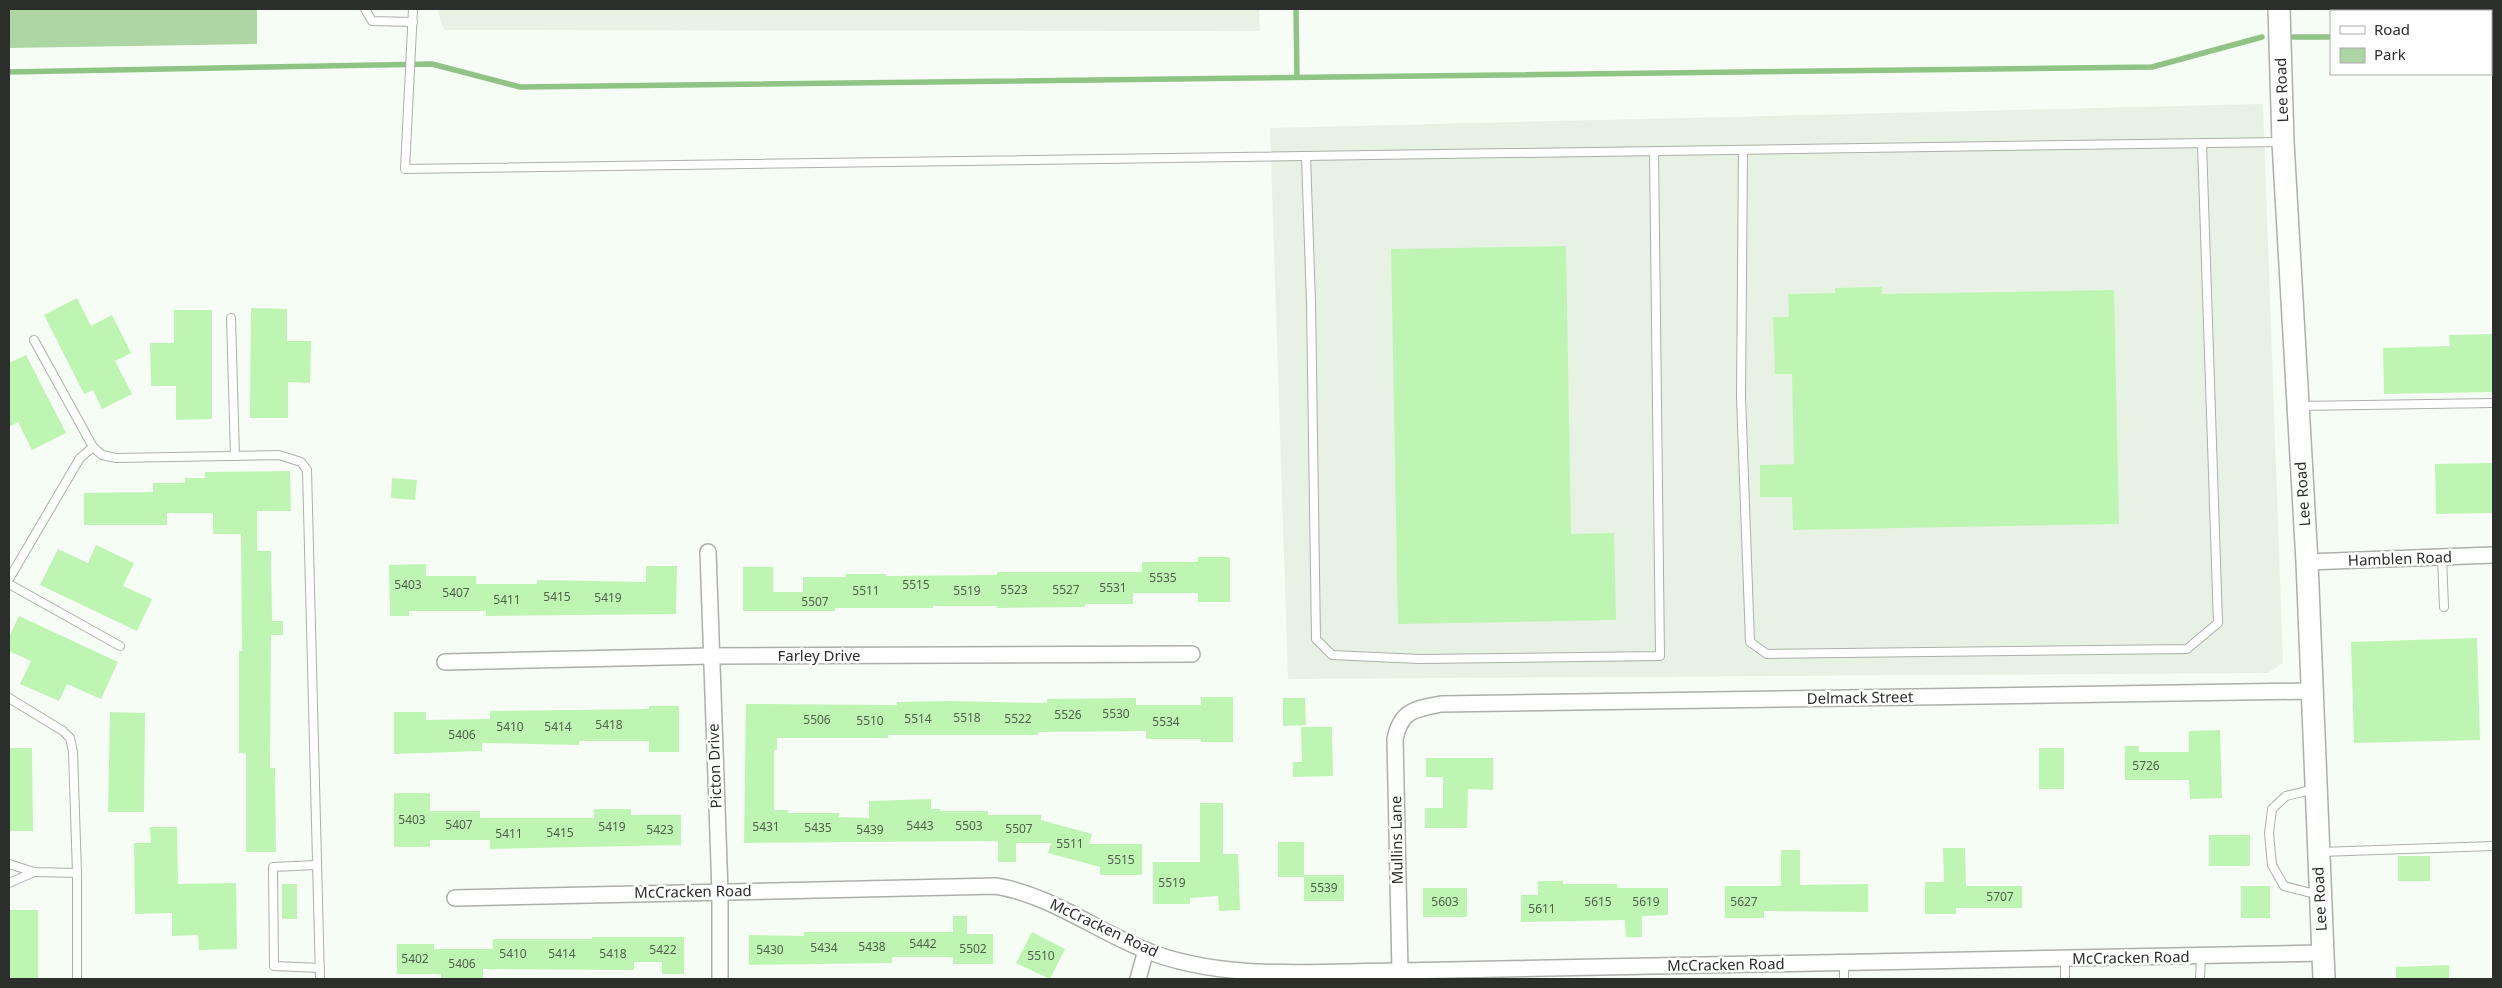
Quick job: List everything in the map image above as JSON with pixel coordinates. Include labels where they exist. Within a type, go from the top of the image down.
[{"type":"main road","name":"Lee Road","points":[[2279,9],[2283,142],[2307,562],[2319,895],[2324,979]]},
{"type":"street","name":"Picton Drive","points":[[708,552],[710,656],[720,892],[720,979]]},
{"type":"street","name":"Hamblen Road","points":[[2307,562],[2493,555]]},
{"type":"street","name":"Farley Drive","points":[[445,662],[710,656],[1192,654]]},
{"type":"street","name":"Delmack Street","points":[[1409,713],[1441,704],[2312,691]]},
{"type":"street","name":"Mullins Lane","points":[[1400,971],[1395,739],[1398,723],[1409,713]]},
{"type":"street","name":"McCracken Road","points":[[456,898],[996,886],[1034,896],[1146,950],[1228,970],[1400,971],[1423,975],[1844,963],[2323,953]]},
{"type":"street","points":[[1138,979],[1146,950]]},
{"type":"lane","points":[[365,9],[372,21],[413,22]]},
{"type":"lane","points":[[414,9],[405,169],[2283,142]]},
{"type":"lane","points":[[1743,150],[1741,397],[1750,642],[1767,654],[2187,649],[2218,623],[2202,144]]},
{"type":"lane","points":[[1306,156],[1311,313],[1316,639],[1332,655],[1352,656],[1420,659],[1660,656],[1654,151]]},
{"type":"lane","points":[[231,318],[235,456]]},
{"type":"lane","points":[[34,340],[93,447],[102,455],[116,458],[284,456],[302,462],[307,470],[320,979]]},
{"type":"lane","points":[[2297,406],[2493,403]]},
{"type":"lane","points":[[9,579],[80,458],[93,447]]},
{"type":"lane","points":[[2442,557],[2444,607]]},
{"type":"lane","points":[[9,584],[120,646]]},
{"type":"lane","points":[[9,698],[63,731],[70,738],[73,752],[77,873],[77,979]]},
{"type":"lane","points":[[2315,789],[2286,796],[2272,809],[2269,833],[2272,865],[2284,886],[2319,895]]},
{"type":"lane","points":[[2318,852],[2493,846]]},
{"type":"lane","points":[[9,864],[34,872],[77,873]]},
{"type":"lane","points":[[316,865],[273,867],[274,966],[320,968]]},
{"type":"lane","points":[[9,883],[34,872]]},
{"type":"lane","points":[[2200,979],[2201,956]]},
{"type":"lane","points":[[2065,959],[2065,979]]},
{"type":"lane","points":[[1844,963],[1844,979]]},
{"type":"shaded area","points":[[437,9],[1259,9],[1260,31],[444,30]]},
{"type":"shaded area","points":[[2263,104],[2283,663],[2268,673],[1288,679],[1270,128]]},
{"type":"green space","points":[[9,9],[257,9],[257,44],[9,48]]},
{"type":"building","points":[[1566,246],[1571,534],[1614,533],[1616,620],[1398,624],[1391,249]]},
{"type":"building","points":[[1882,287],[1882,294],[2114,290],[2119,524],[1793,530],[1792,497],[1760,497],[1760,465],[1794,464],[1792,374],[1775,374],[1773,317],[1789,317],[1788,294],[1835,293],[1835,288]]},
{"type":"building","points":[[77,298],[91,326],[112,315],[131,353],[115,361],[132,394],[102,409],[93,390],[84,394],[44,315]]},
{"type":"building","points":[[251,308],[287,309],[287,341],[311,341],[310,383],[288,382],[288,418],[250,418]]},
{"type":"building","points":[[174,310],[212,310],[212,419],[176,420],[176,386],[151,386],[150,343],[174,343]]},
{"type":"building","points":[[2493,334],[2493,392],[2384,394],[2383,348],[2450,346],[2449,335]]},
{"type":"building","points":[[26,355],[66,433],[32,450],[18,422],[9,427],[9,363]]},
{"type":"building","points":[[2493,463],[2493,513],[2436,514],[2435,464]]},
{"type":"building","points":[[290,471],[291,511],[257,511],[257,551],[271,551],[272,621],[283,621],[283,635],[271,635],[270,768],[275,768],[276,852],[246,852],[246,753],[239,753],[239,651],[242,651],[241,534],[213,534],[213,513],[167,513],[167,525],[84,525],[84,493],[153,492],[153,483],[185,483],[185,478],[205,478],[205,472]]},
{"type":"building","points":[[392,478],[417,480],[415,500],[391,498]]},
{"type":"building","points":[[96,545],[134,563],[123,586],[152,599],[137,631],[40,585],[58,549],[88,563]]},
{"type":"building","points":[[1198,557],[1230,557],[1230,602],[1198,602],[1198,593],[1133,593],[1133,604],[1085,604],[1085,607],[997,608],[997,606],[933,606],[933,608],[835,608],[835,611],[743,611],[743,567],[773,567],[773,592],[803,592],[803,577],[846,577],[846,574],[886,574],[886,576],[997,575],[997,572],[1142,572],[1142,562],[1198,562]]},
{"type":"building","points":[[426,564],[426,576],[476,576],[476,584],[537,584],[537,580],[646,582],[646,566],[677,566],[676,614],[486,616],[486,611],[409,611],[409,616],[390,616],[389,565]]},
{"type":"building","points":[[19,616],[118,662],[101,699],[67,684],[59,701],[20,684],[31,661],[9,651],[9,637]]},
{"type":"building","points":[[2477,638],[2480,740],[2354,743],[2351,642]]},
{"type":"building","points":[[1201,697],[1233,697],[1233,742],[1201,742],[1201,739],[1146,739],[1146,731],[1038,732],[1038,735],[888,735],[888,738],[777,738],[777,750],[774,750],[774,810],[788,810],[788,813],[839,813],[839,817],[869,818],[869,801],[931,799],[931,809],[940,809],[940,811],[988,811],[988,815],[1041,815],[1041,820],[1092,834],[1089,844],[1142,844],[1142,875],[1100,875],[1100,867],[1048,853],[1051,843],[1016,843],[1016,862],[998,862],[998,841],[744,843],[746,704],[897,705],[897,702],[947,701],[1047,703],[1047,699],[1136,698],[1136,705],[1201,705]]},
{"type":"building","points":[[1283,698],[1305,698],[1306,725],[1283,726]]},
{"type":"building","points":[[649,706],[679,706],[679,752],[649,752],[649,741],[579,741],[579,745],[482,743],[482,751],[394,754],[394,712],[426,712],[426,720],[490,719],[490,711],[649,709]]},
{"type":"building","points":[[110,712],[145,713],[144,812],[108,812]]},
{"type":"building","points":[[1301,727],[1332,727],[1333,776],[1293,777],[1293,762],[1302,762]]},
{"type":"building","points":[[2220,730],[2222,798],[2190,799],[2189,780],[2125,780],[2125,746],[2139,746],[2139,752],[2189,752],[2189,731]]},
{"type":"building","points":[[9,748],[32,748],[33,831],[9,831]]},
{"type":"building","points":[[2039,748],[2064,748],[2064,789],[2039,789]]},
{"type":"building","points":[[1426,758],[1493,758],[1493,790],[1468,789],[1467,828],[1425,828],[1425,808],[1443,808],[1443,777],[1426,777]]},
{"type":"building","points":[[394,793],[430,793],[430,811],[480,811],[480,818],[594,818],[594,809],[631,809],[631,815],[681,815],[681,845],[490,849],[490,840],[430,840],[430,847],[394,847]]},
{"type":"building","points":[[1200,803],[1223,803],[1223,854],[1238,854],[1240,910],[1219,911],[1218,896],[1190,898],[1190,904],[1153,904],[1153,862],[1200,862]]},
{"type":"building","points":[[150,827],[177,827],[178,884],[236,883],[237,949],[199,950],[198,935],[172,936],[172,913],[135,914],[134,843],[151,843]]},
{"type":"building","points":[[2209,835],[2250,835],[2250,866],[2209,866]]},
{"type":"building","points":[[1278,842],[1304,842],[1304,877],[1278,877]]},
{"type":"building","points":[[1943,848],[1965,848],[1966,886],[2022,886],[2022,908],[1956,908],[1956,914],[1925,914],[1925,882],[1944,882]]},
{"type":"building","points":[[1781,850],[1800,850],[1800,885],[1868,884],[1868,912],[1764,911],[1764,918],[1725,918],[1725,886],[1781,886]]},
{"type":"building","points":[[2398,856],[2430,856],[2430,881],[2398,881]]},
{"type":"building","points":[[1304,875],[1344,875],[1344,901],[1304,901]]},
{"type":"building","points":[[1538,881],[1563,881],[1563,884],[1617,884],[1617,888],[1668,888],[1668,915],[1642,916],[1642,937],[1626,937],[1625,920],[1521,922],[1521,895],[1538,895]]},
{"type":"building","points":[[282,884],[297,884],[297,919],[282,919]]},
{"type":"building","points":[[2241,886],[2270,886],[2270,918],[2241,918]]},
{"type":"building","points":[[1423,888],[1467,888],[1467,917],[1423,917]]},
{"type":"building","points":[[9,910],[38,910],[38,979],[9,979]]},
{"type":"building","points":[[953,916],[967,916],[967,934],[993,934],[993,964],[953,964],[953,957],[892,957],[892,963],[749,965],[749,935],[804,936],[804,932],[953,932]]},
{"type":"building","points":[[1032,932],[1065,949],[1050,979],[1016,963]]},
{"type":"building","points":[[592,937],[684,937],[684,974],[662,974],[662,962],[634,962],[634,970],[483,969],[483,978],[441,978],[441,974],[397,974],[397,944],[434,944],[434,949],[493,949],[493,939],[592,939]]},
{"type":"building","points":[[2449,965],[2449,979],[2396,979],[2396,967]]},
{"type":"waterway","points":[[1296,9],[1297,77]]},
{"type":"waterway","points":[[9,72],[432,64],[520,87],[2152,67],[2262,37]]},
{"type":"waterway","points":[[2293,37],[2330,37]]}]
